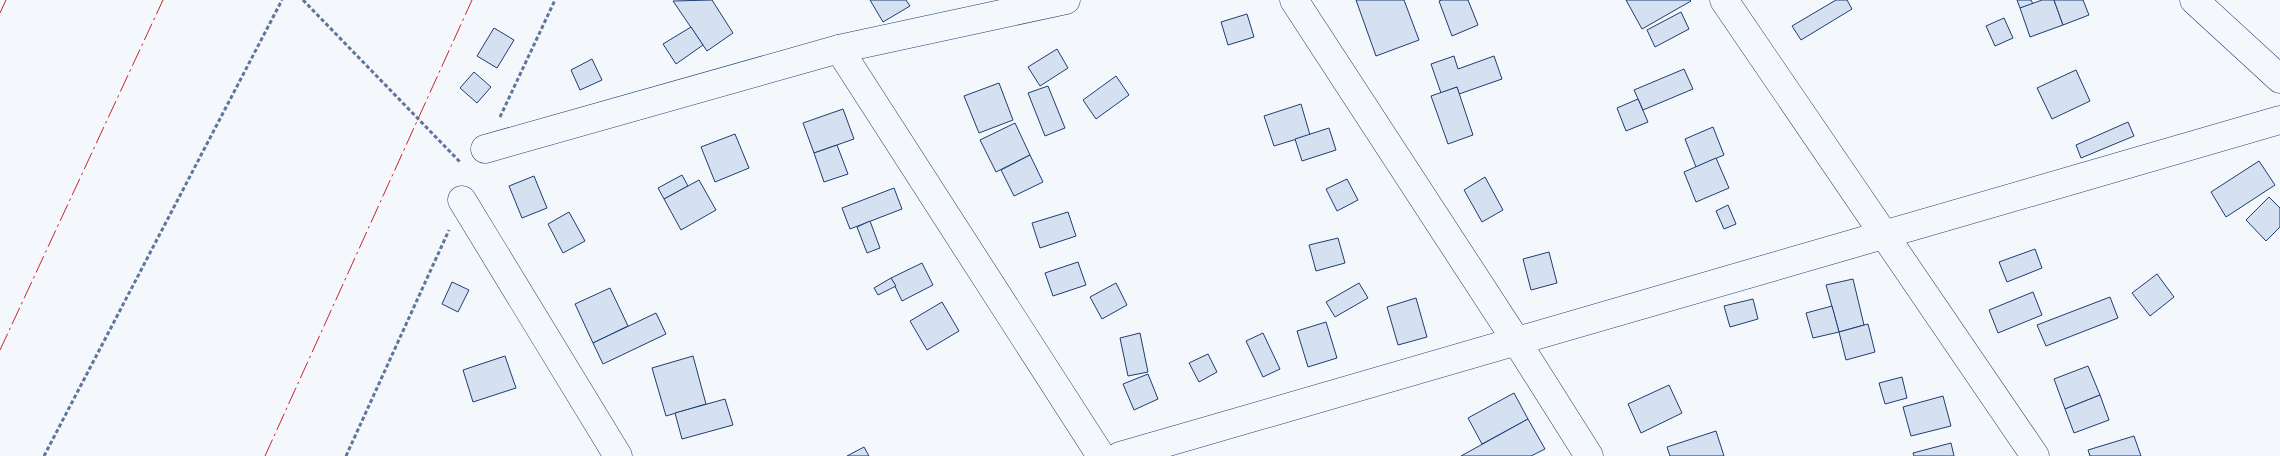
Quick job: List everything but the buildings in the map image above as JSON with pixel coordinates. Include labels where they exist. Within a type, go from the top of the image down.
[{"type":"street","points":[[485,149],[839,49],[1066,0]]},
{"type":"street","points":[[1294,0],[1589,456]]},
{"type":"street","points":[[1724,0],[2035,456]]},
{"type":"street","points":[[2194,0],[2280,78]]},
{"type":"street","points":[[839,49],[1101,456]]},
{"type":"street","points":[[1120,456],[2280,120]]},
{"type":"street","points":[[462,200],[618,456]]},
{"type":"path","points":[[44,456],[282,0]]},
{"type":"path","points":[[303,0],[466,168]]},
{"type":"power","points":[[0,13],[6,0]]},
{"type":"power","points":[[0,350],[163,0]]},
{"type":"power","points":[[265,456],[472,0]]}]
